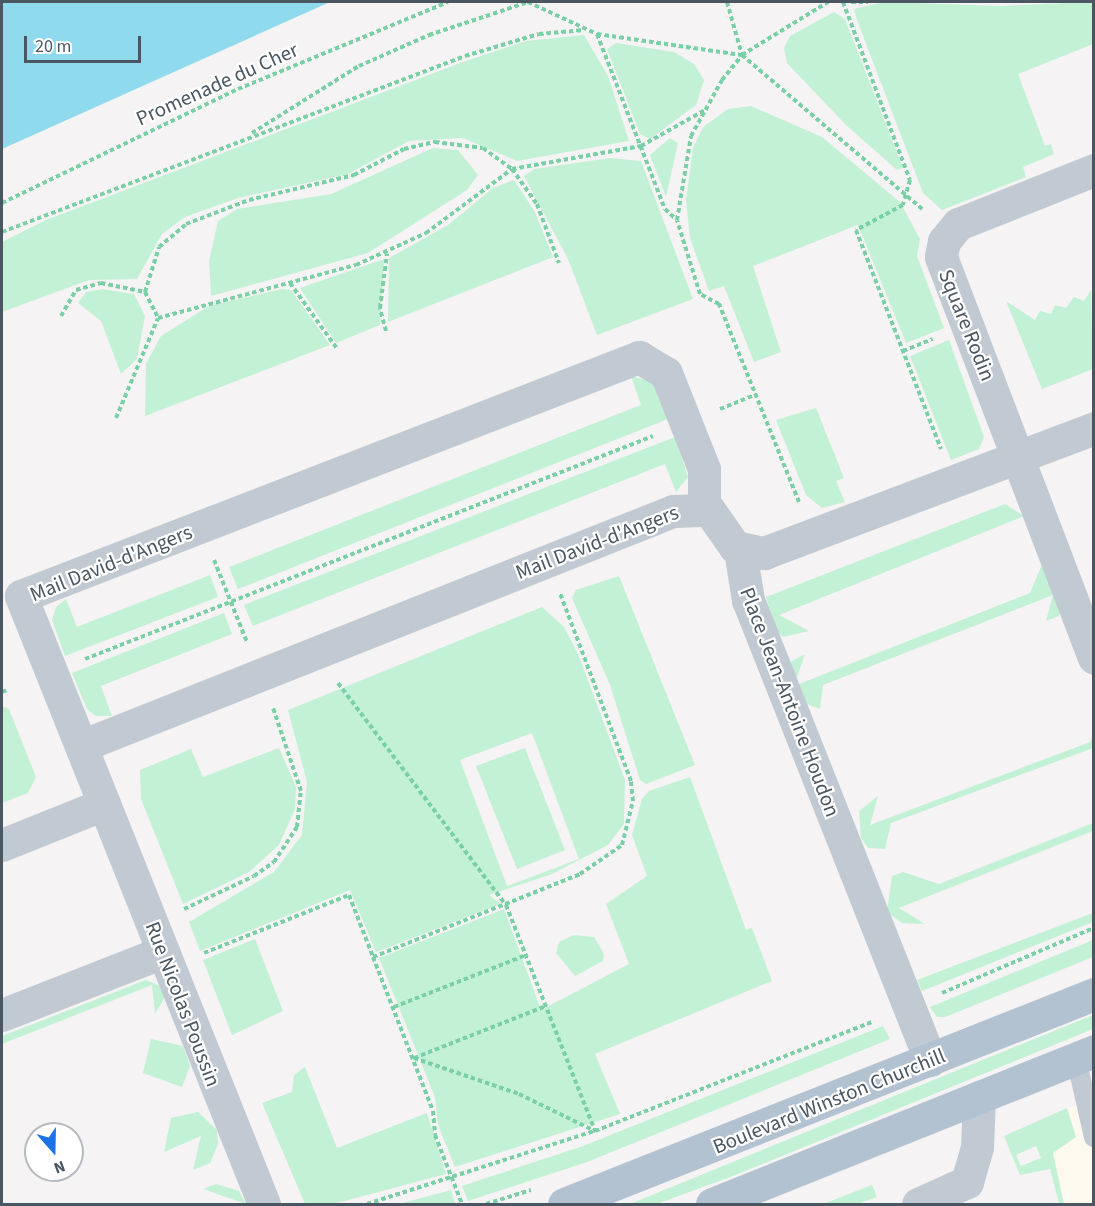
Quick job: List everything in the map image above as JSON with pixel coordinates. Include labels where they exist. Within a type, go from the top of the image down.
[{"type":"main road","name":"Boulevard Winston Churchill","points":[[564,1204],[1094,994]]},
{"type":"main road","points":[[712,1204],[1085,1054]]},
{"type":"street","points":[[950,231],[1094,170]]},
{"type":"street","name":"Square Rodin","points":[[950,231],[942,249],[942,268],[1019,457]]},
{"type":"street","name":"Mail David-d'Angers","points":[[704,508],[704,469],[666,373],[639,357],[21,596],[81,746],[673,511],[704,508],[720,519],[740,550]]},
{"type":"street","points":[[1094,428],[1019,457],[1094,658]]},
{"type":"street","name":"Place Jean-Antoine Houdon","points":[[930,1060],[748,600],[740,550],[764,553],[814,538],[1019,457]]},
{"type":"street","name":"Rue Nicolas Poussin","points":[[81,746],[104,804],[178,949],[264,1204]]},
{"type":"street","points":[[2,845],[104,804]]},
{"type":"street","points":[[2,1016],[178,949]]},
{"type":"street","points":[[918,1204],[967,1182],[977,1147],[979,1097]]},
{"type":"lane","points":[[1085,1054],[1094,1137]]},
{"type":"path","name":"Promenade du Cher","points":[[2,203],[238,89],[448,2]]},
{"type":"path","points":[[246,138],[359,66],[429,34],[528,2],[584,30],[597,34],[742,55],[950,231]]},
{"type":"path","points":[[727,2],[742,55]]},
{"type":"path","points":[[814,538],[719,304],[700,294],[677,220],[681,171],[707,108],[742,55],[828,2]]},
{"type":"path","points":[[843,2],[908,166],[909,198]]},
{"type":"path","points":[[850,2],[868,2]]},
{"type":"path","points":[[2,232],[246,138],[508,42],[584,30]]},
{"type":"path","points":[[597,34],[665,209],[677,220]]},
{"type":"path","points":[[158,318],[290,283],[387,253],[426,233],[512,169],[641,146],[707,108]]},
{"type":"path","points":[[116,418],[158,318],[145,292],[151,260],[172,233],[227,206],[354,175],[404,149],[435,142],[483,148],[512,169],[537,204],[559,263]]},
{"type":"path","points":[[909,198],[856,230],[954,483]]},
{"type":"path","points":[[386,331],[380,308],[387,253]]},
{"type":"path","points":[[290,283],[338,350]]},
{"type":"path","points":[[61,316],[68,297],[86,286],[121,284],[145,292]]},
{"type":"path","points":[[713,412],[755,395]]},
{"type":"path","points":[[81,660],[661,432]]},
{"type":"path","points":[[201,526],[250,648]]},
{"type":"path","points":[[373,957],[506,905],[609,856],[622,845],[633,801],[619,742],[547,562]]},
{"type":"path","points":[[316,653],[506,905],[595,1131]]},
{"type":"path","points":[[174,914],[254,876],[274,862],[297,827],[301,791],[270,699]]},
{"type":"path","points":[[178,949],[198,956],[349,895],[414,1058],[452,1181],[462,1204]]},
{"type":"path","points":[[181,911],[184,920]]},
{"type":"path","points":[[936,995],[1094,928]]},
{"type":"path","points":[[394,1007],[526,955]]},
{"type":"path","points":[[414,1058],[546,1006]]},
{"type":"path","points":[[367,1204],[452,1181],[595,1131],[887,1016]]},
{"type":"path","points":[[414,1058],[519,1094],[595,1131]]},
{"type":"shaded area","points":[[1093,1098],[1093,1204],[1059,1204],[1037,1121]]},
{"type":"green space","points":[[884,2],[1001,6],[1093,2],[1093,44],[1018,74],[1045,146],[1051,144],[1054,154],[1023,167],[1026,177],[942,210],[923,193],[857,20],[854,9]]},
{"type":"green space","points":[[834,12],[845,19],[903,168],[897,170],[846,125],[787,63],[784,48],[790,36]]},
{"type":"green space","points":[[584,35],[608,76],[629,141],[517,161],[463,138],[409,141],[348,174],[238,198],[185,217],[162,234],[137,279],[89,280],[2,312],[2,242],[46,220],[463,62],[526,41]]},
{"type":"green space","points":[[616,43],[674,52],[694,64],[704,80],[696,105],[650,139],[640,134],[607,49]]},
{"type":"green space","points":[[751,106],[822,137],[900,202],[920,239],[917,256],[944,328],[906,343],[858,225],[753,266],[781,352],[754,362],[724,286],[709,291],[690,238],[686,201],[693,148],[703,127],[728,109]]},
{"type":"green space","points":[[670,138],[678,143],[666,197],[650,155]]},
{"type":"green space","points":[[433,148],[458,150],[478,175],[467,190],[368,253],[211,296],[209,261],[218,221],[237,209],[331,194]]},
{"type":"green space","points":[[610,158],[641,161],[693,299],[597,335],[568,259],[524,176],[534,169]]},
{"type":"green space","points":[[514,180],[535,212],[553,257],[388,322],[389,258],[448,225],[493,188]]},
{"type":"green space","points":[[384,259],[380,325],[336,343],[300,288]]},
{"type":"green space","points":[[102,289],[134,294],[145,316],[137,359],[121,374],[101,321],[78,303],[86,292]]},
{"type":"green space","points":[[282,289],[291,290],[330,345],[145,416],[146,364],[161,336],[209,306]]},
{"type":"green space","points":[[1091,290],[1093,369],[1042,389],[1006,301],[1035,320],[1040,311],[1051,314],[1055,305],[1066,308],[1074,297],[1084,301]]},
{"type":"green space","points":[[949,340],[984,437],[979,449],[951,460],[910,356]]},
{"type":"green space","points":[[631,376],[652,382],[668,419],[238,589],[229,567],[641,405]]},
{"type":"green space","points":[[816,408],[844,478],[836,481],[845,502],[822,508],[806,495],[776,420]]},
{"type":"green space","points":[[675,437],[688,477],[676,492],[665,464],[253,626],[244,605]]},
{"type":"green space","points":[[1005,504],[1024,516],[779,615],[809,631],[783,637],[776,630],[766,597]]},
{"type":"green space","points":[[1043,562],[1063,606],[1059,616],[1046,621],[1053,595],[823,685],[820,709],[792,699],[785,669],[792,661],[805,654],[794,686],[1030,593]]},
{"type":"green space","points":[[210,575],[218,597],[65,656],[52,620],[56,607],[66,599],[77,627]]},
{"type":"green space","points":[[619,576],[695,765],[646,784],[640,780],[610,685],[572,598],[576,590]]},
{"type":"green space","points":[[542,607],[564,627],[579,656],[625,780],[624,824],[608,845],[552,874],[489,895],[501,904],[376,952],[350,890],[200,951],[189,922],[274,872],[302,835],[307,782],[288,710]],"holes":[[[532,733],[579,859],[507,886],[460,760]]]},
{"type":"green space","points":[[224,613],[232,634],[101,686],[112,716],[96,716],[87,709],[72,673]]},
{"type":"green space","points":[[2,706],[9,709],[36,777],[28,793],[2,803]]},
{"type":"green space","points":[[1093,735],[1093,748],[891,823],[885,849],[868,848],[861,838],[859,811],[878,796],[870,825],[1090,742]]},
{"type":"green space","points":[[279,748],[296,787],[295,809],[279,845],[249,872],[183,904],[141,799],[140,770],[191,749],[203,777]]},
{"type":"green space","points":[[525,748],[565,850],[517,869],[476,766]]},
{"type":"green space","points":[[690,777],[746,930],[752,928],[772,981],[595,1054],[620,1114],[455,1167],[438,1125],[435,1097],[379,958],[504,909],[541,1010],[629,964],[606,904],[647,876],[632,835],[642,799],[649,791]]},
{"type":"green space","points":[[1093,823],[1093,831],[899,908],[925,924],[902,923],[887,912],[892,876],[903,872],[939,884]]},
{"type":"green space","points":[[1093,913],[1093,922],[922,991],[917,980]]},
{"type":"green space","points":[[574,935],[594,937],[604,954],[603,961],[575,976],[556,953],[559,942]]},
{"type":"green space","points":[[255,939],[283,1011],[232,1035],[203,960]]},
{"type":"green space","points":[[1093,940],[1093,957],[945,1017],[937,1017],[930,1007]]},
{"type":"green space","points":[[146,980],[160,986],[165,997],[155,1014],[152,985],[2,1044],[2,1036]]},
{"type":"green space","points":[[1093,1015],[1093,1029],[733,1176],[657,1204],[630,1204]]},
{"type":"green space","points":[[883,1026],[890,1039],[587,1162],[468,1201],[462,1186],[583,1146]]},
{"type":"green space","points":[[151,1039],[183,1046],[190,1066],[182,1087],[143,1073]]},
{"type":"green space","points":[[305,1067],[337,1148],[427,1113],[446,1174],[333,1204],[305,1204],[262,1103],[292,1092],[294,1075]]},
{"type":"green space","points":[[1067,1108],[1076,1137],[1053,1153],[1064,1204],[1059,1204],[1050,1169],[1020,1175],[1004,1136]],"holes":[[[1036,1146],[1041,1158],[1021,1166],[1016,1155]]]},
{"type":"green space","points":[[198,1112],[217,1130],[218,1144],[210,1163],[193,1170],[201,1136],[164,1152],[171,1118]]},
{"type":"green space","points":[[216,1184],[239,1191],[246,1204],[203,1189]]},
{"type":"green space","points":[[872,1185],[877,1197],[857,1204],[823,1204]]},
{"type":"green space","points":[[451,1190],[455,1204],[399,1204]]},
{"type":"water","points":[[2,2],[330,2],[2,149]]}]
